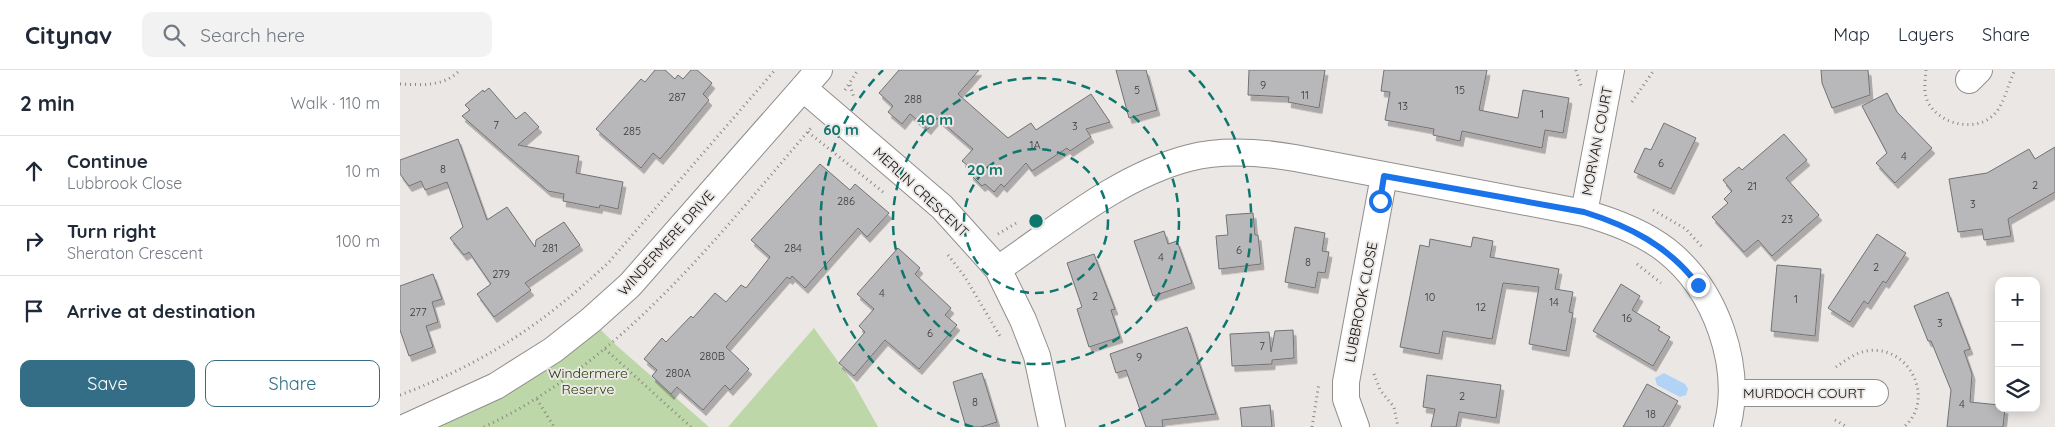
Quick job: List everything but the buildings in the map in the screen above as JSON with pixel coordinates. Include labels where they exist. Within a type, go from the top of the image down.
[{"type":"street","name":"MORVAN COURT","points":[[1584,212],[1611,70]]},
{"type":"street","name":"MERLIN CRESCENT","points":[[811,79],[942,207],[998,269],[1023,320],[1037,356],[1052,427]]},
{"type":"street","name":"WINDERMERE DRIVE","points":[[406,427],[496,386],[553,350],[591,320],[630,285],[811,79]]},
{"type":"street","points":[[998,269],[1125,183],[1148,172],[1190,157],[1240,152],[1265,153],[1584,212],[1613,222],[1641,235],[1666,250],[1689,274],[1705,297],[1717,322],[1728,358],[1732,393],[1727,427]]},
{"type":"street","name":"LUBBROOK CLOSE","points":[[1356,426],[1346,399],[1346,382],[1384,176]]},
{"type":"street","name":"MURDOCH COURT","points":[[1732,393],[1875,394]]},
{"type":"path","points":[[400,84],[426,85],[441,82],[453,77],[460,70]]},
{"type":"path","points":[[400,395],[456,371],[518,337],[582,287],[609,262],[775,70]]},
{"type":"path","points":[[842,92],[850,85],[858,70]]},
{"type":"path","points":[[808,132],[886,195]]},
{"type":"path","points":[[945,250],[965,277],[1004,344]]},
{"type":"path","points":[[1630,258],[1665,286]]},
{"type":"path","points":[[605,349],[691,427]]},
{"type":"path","points":[[1373,370],[1380,390],[1394,407],[1398,427]]},
{"type":"path","points":[[538,399],[554,427]]},
{"type":"green space","name":"Windermere Reserve","points":[[591,320],[616,345],[709,427],[407,427]]},
{"type":"green space","points":[[814,328],[854,384],[878,427],[728,427]]},
{"type":"water","points":[[1664,373],[1685,384],[1688,389],[1686,395],[1680,397],[1657,385],[1655,378]]},
{"type":"route","points":[[1380,201],[1384,176],[1584,212],[1613,222],[1641,235],[1666,250],[1698,285]]}]
